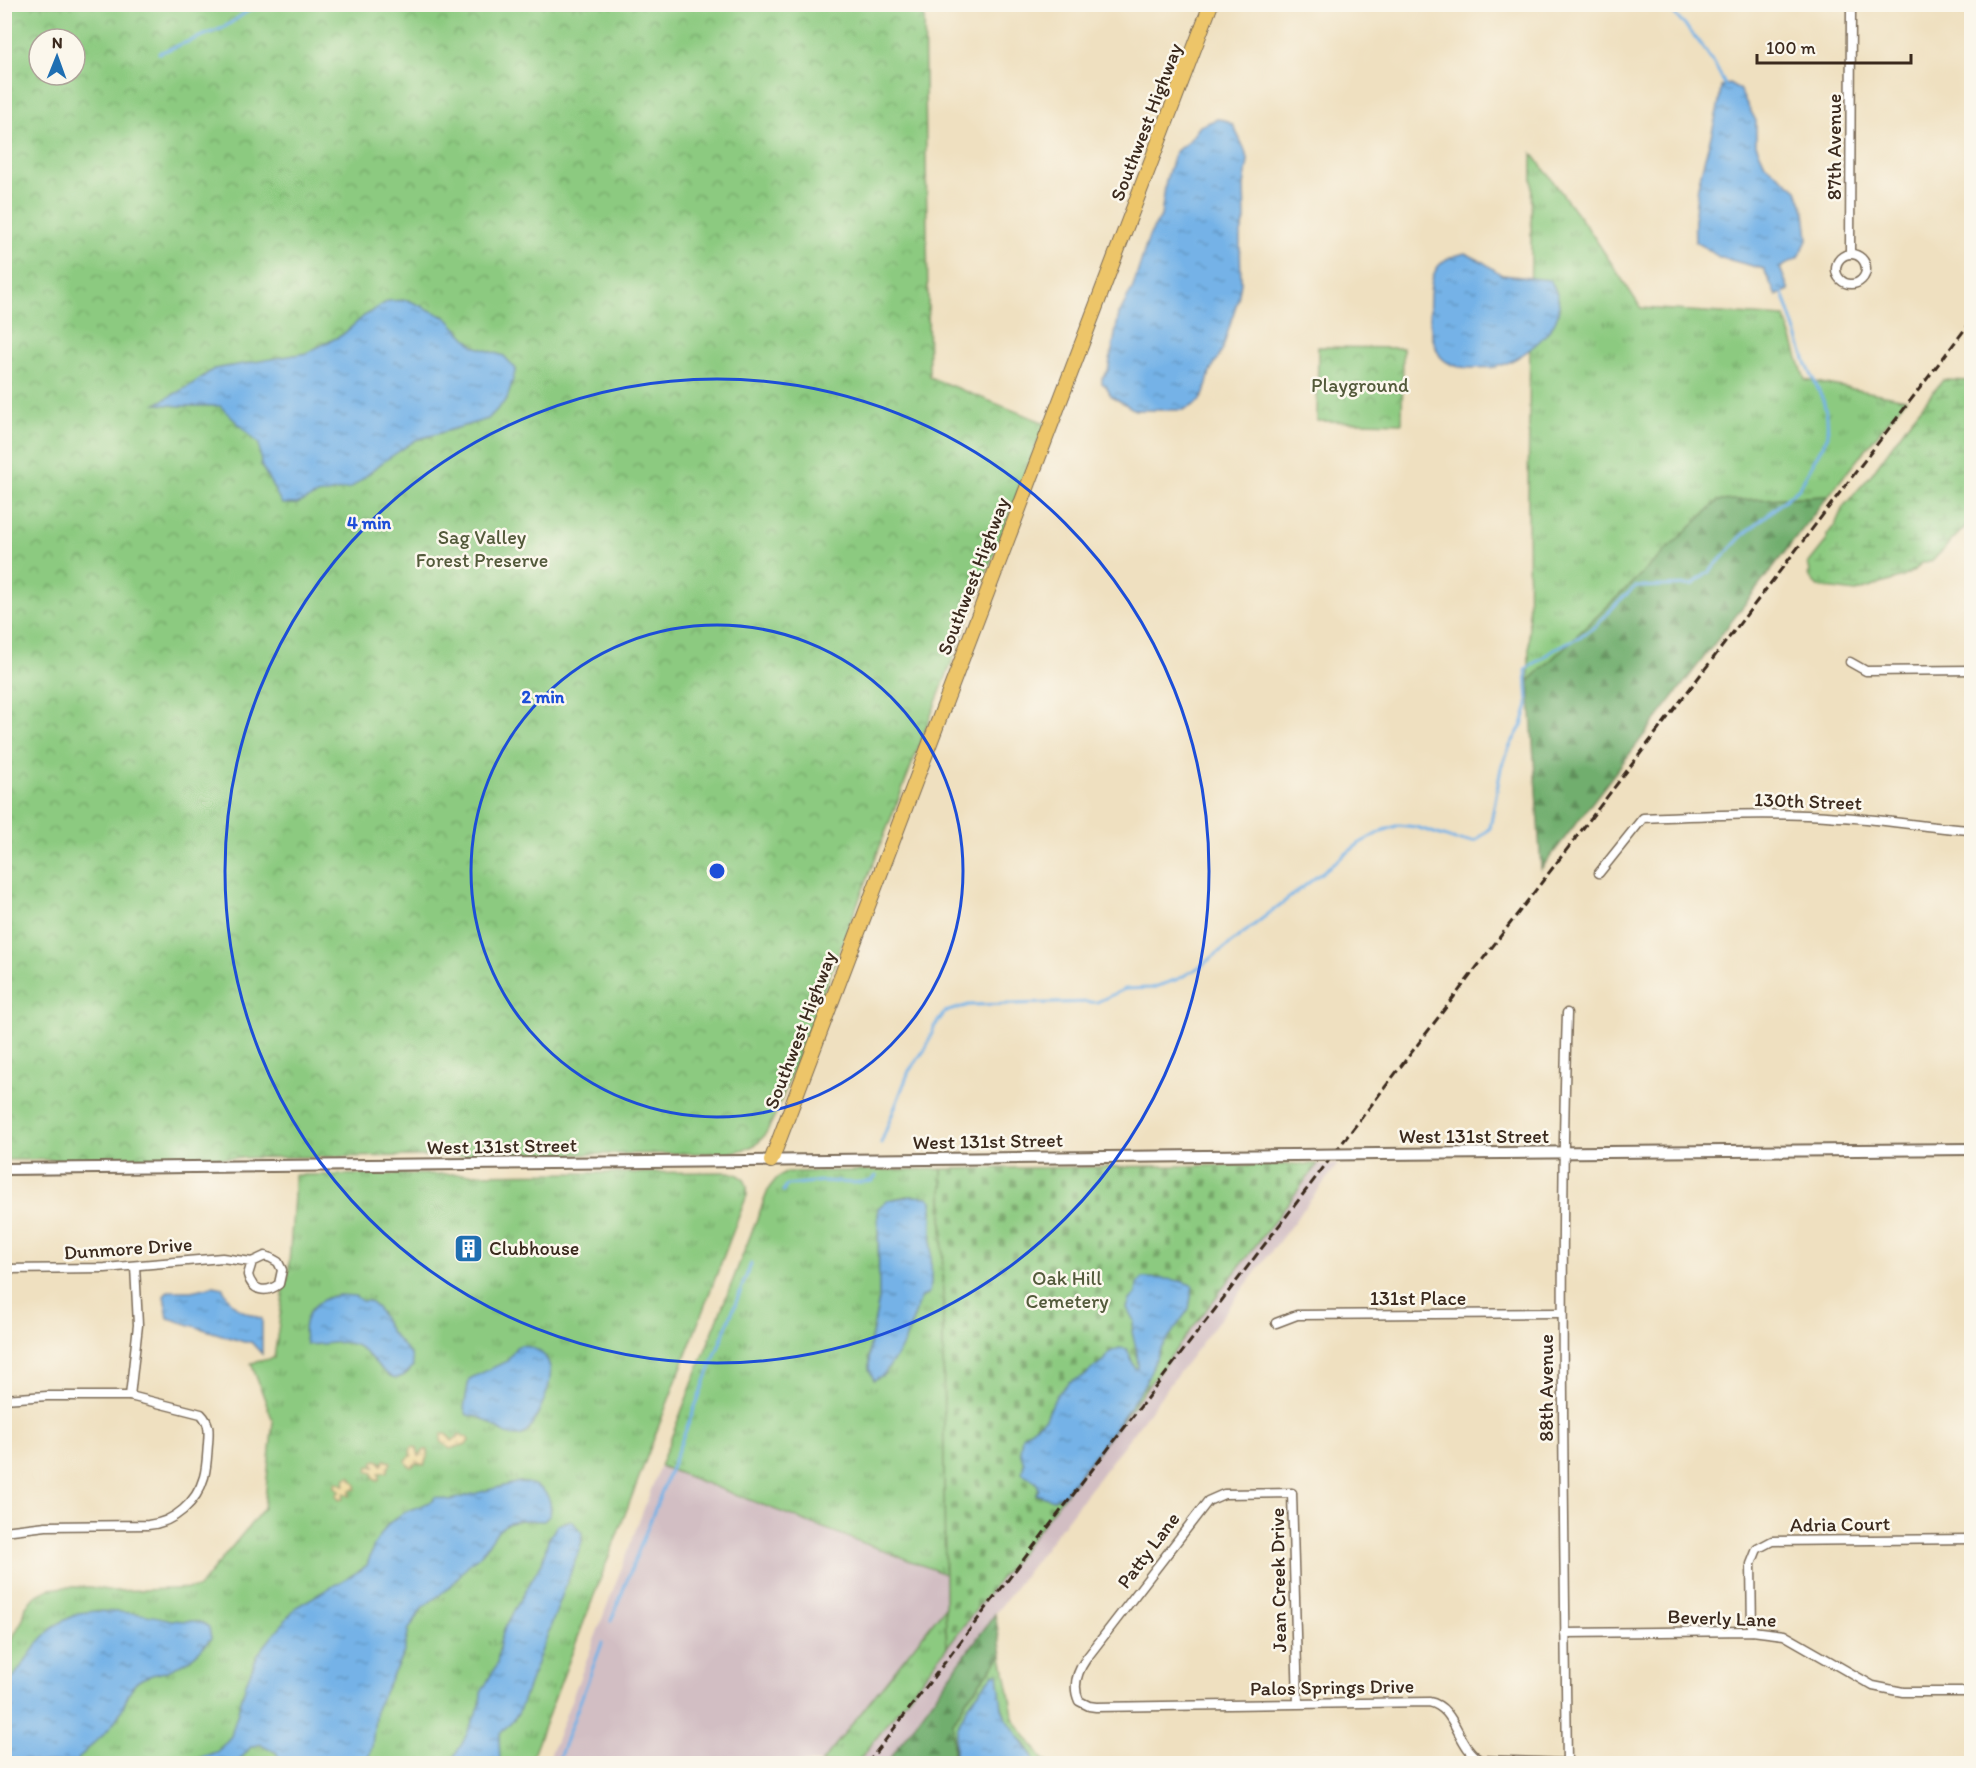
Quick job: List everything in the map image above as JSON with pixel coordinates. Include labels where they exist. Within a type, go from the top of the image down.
[{"type":"main road","name":"Southwest Highway","points":[[771,1161],[1211,4]]},
{"type":"street","name":"87th Avenue","points":[[1850,253],[1851,4]]},
{"type":"street","points":[[1850,662],[1866,671],[1971,670]]},
{"type":"street","name":"130th Street","points":[[1599,873],[1643,818],[1711,815],[1839,816],[1941,829],[1971,830]]},
{"type":"street","name":"88th Avenue","points":[[1567,1763],[1562,1313],[1563,1153],[1568,1013]]},
{"type":"street","name":"West 131st Street","points":[[4,1169],[1971,1149]]},
{"type":"street","name":"Dunmore Drive","points":[[4,1269],[105,1268],[222,1258],[252,1262],[265,1256],[278,1262],[282,1270],[279,1284],[266,1291],[253,1286],[248,1275],[252,1262]]},
{"type":"street","points":[[130,1396],[138,1318],[135,1266]]},
{"type":"street","name":"131st Place","points":[[1276,1323],[1297,1315],[1562,1313]]},
{"type":"street","points":[[4,1399],[47,1396],[130,1396],[201,1414],[209,1426],[207,1468],[204,1479],[192,1500],[172,1519],[148,1525],[46,1526],[4,1531]]},
{"type":"street","name":"Patty Lane","points":[[1076,1694],[1075,1686],[1080,1668],[1208,1501],[1224,1494],[1292,1492]]},
{"type":"street","name":"Jean Creek Drive","points":[[1292,1492],[1298,1704]]},
{"type":"street","name":"Adria Court","points":[[1752,1631],[1751,1564],[1757,1550],[1772,1541],[1971,1539]]},
{"type":"street","name":"Beverly Lane","points":[[1565,1634],[1752,1631],[1784,1635],[1873,1686],[1903,1692],[1971,1692]]},
{"type":"street","name":"Palos Springs Drive","points":[[1076,1694],[1083,1704],[1096,1707],[1436,1703],[1446,1712],[1470,1751],[1481,1760],[1567,1763]]},
{"type":"shaded area","points":[[1318,1164],[1338,1164],[995,1614],[886,1763],[857,1764]]},
{"type":"shaded area","points":[[660,1466],[945,1574],[945,1607],[821,1763],[547,1764]]},
{"type":"green space","name":"Sag Valley Forest Preserve","points":[[4,5],[924,5],[929,377],[1045,423],[776,1113],[759,1142],[728,1153],[5,1160]]},
{"type":"green space","points":[[1532,153],[1590,231],[1641,308],[1785,317],[1805,380],[1906,399],[1828,496],[1718,501],[1529,681],[1528,504]]},
{"type":"green space","name":"Playground","points":[[1318,347],[1403,348],[1402,423],[1317,421]]},
{"type":"green space","points":[[1943,380],[1971,381],[1971,521],[1933,560],[1921,563],[1903,577],[1856,592],[1818,587],[1808,575],[1810,571],[1808,564],[1827,540],[1827,535],[1836,523],[1843,507],[1870,476]]},
{"type":"green space","points":[[1828,496],[1541,869],[1529,681],[1718,501]]},
{"type":"green space","name":"Oak Hill Cemetery","points":[[1318,1164],[1040,1527],[947,1647],[942,1169]]},
{"type":"green space","points":[[942,1169],[945,1574],[660,1466],[769,1188],[777,1178],[787,1172]],"holes":[[[907,1196],[932,1201],[931,1285],[928,1294],[921,1298],[904,1343],[886,1370],[869,1369],[870,1345],[879,1299],[878,1208],[888,1200]]]},
{"type":"green space","points":[[728,1172],[744,1179],[747,1195],[530,1763],[5,1764],[5,1651],[23,1619],[26,1606],[35,1596],[49,1589],[65,1587],[90,1587],[113,1591],[198,1588],[264,1508],[273,1421],[251,1363],[274,1358],[284,1288],[288,1277],[294,1175]]},
{"type":"green space","points":[[945,1607],[947,1647],[857,1763],[821,1763]]},
{"type":"green space","points":[[995,1614],[1002,1655],[966,1700],[953,1723],[953,1763],[886,1764]]},
{"type":"green space","points":[[1002,1655],[1014,1720],[1043,1759],[1049,1763],[1034,1763],[1030,1751],[1010,1725],[1003,1709],[994,1674],[963,1714],[956,1736],[956,1763],[953,1764],[953,1724],[966,1700]]},
{"type":"sand","points":[[442,1434],[447,1434],[452,1441],[460,1435],[467,1437],[469,1441],[450,1449],[441,1441]]},
{"type":"sand","points":[[412,1447],[417,1448],[419,1456],[424,1450],[428,1450],[424,1465],[417,1463],[411,1467],[407,1464],[406,1460],[411,1456]]},
{"type":"sand","points":[[376,1460],[382,1465],[385,1460],[391,1462],[387,1472],[379,1473],[378,1480],[374,1478],[373,1473],[367,1471],[369,1466],[375,1467],[373,1463]]},
{"type":"sand","points":[[350,1476],[356,1489],[350,1490],[350,1496],[344,1493],[343,1499],[339,1500],[336,1495],[340,1491],[335,1487],[335,1483],[339,1482],[344,1485],[346,1478]]},
{"type":"water","points":[[1729,83],[1739,89],[1756,121],[1756,144],[1765,164],[1797,190],[1805,213],[1808,238],[1799,257],[1780,268],[1789,290],[1776,296],[1764,269],[1719,257],[1695,241],[1698,186],[1721,87]]},
{"type":"water","points":[[1217,119],[1225,120],[1233,125],[1248,161],[1244,186],[1245,220],[1240,237],[1241,283],[1238,299],[1222,351],[1210,372],[1200,400],[1183,410],[1135,410],[1111,396],[1102,383],[1102,378],[1108,371],[1119,314],[1133,287],[1149,236],[1161,216],[1166,180],[1175,152],[1189,141],[1200,126]]},
{"type":"water","points":[[1465,253],[1502,275],[1550,280],[1557,295],[1559,306],[1557,316],[1545,335],[1516,359],[1496,367],[1459,367],[1443,359],[1436,349],[1430,325],[1430,293],[1435,270],[1443,261]]},
{"type":"water","points":[[408,300],[447,318],[474,346],[504,356],[516,369],[507,399],[488,419],[416,440],[383,462],[351,488],[317,495],[297,504],[282,504],[261,465],[259,444],[220,406],[156,404],[214,369],[306,353],[342,335],[364,316],[388,301]]},
{"type":"water","points":[[912,1196],[928,1197],[932,1201],[931,1284],[928,1294],[921,1298],[897,1356],[883,1375],[874,1380],[869,1369],[869,1360],[879,1299],[878,1208],[888,1200]]},
{"type":"water","points":[[1143,1278],[1176,1280],[1193,1286],[1189,1309],[1159,1351],[1145,1384],[1115,1428],[1063,1495],[1053,1500],[1036,1494],[1039,1489],[1036,1483],[1022,1473],[1024,1463],[1020,1451],[1022,1436],[1046,1418],[1056,1396],[1069,1382],[1086,1375],[1104,1361],[1110,1352],[1119,1348],[1127,1349],[1135,1368],[1138,1368],[1132,1332],[1134,1321],[1127,1308],[1130,1300],[1136,1294],[1137,1284]]},
{"type":"water","points":[[214,1286],[223,1288],[230,1301],[238,1308],[262,1319],[262,1354],[251,1342],[244,1342],[168,1318],[164,1296],[168,1291],[191,1291]]},
{"type":"water","points":[[339,1295],[355,1296],[362,1301],[369,1301],[378,1309],[390,1331],[411,1355],[413,1366],[404,1375],[397,1378],[389,1376],[360,1348],[352,1344],[341,1342],[306,1344],[305,1326],[310,1311],[322,1301]]},
{"type":"water","points":[[521,1345],[542,1353],[550,1367],[550,1376],[546,1395],[533,1424],[523,1435],[513,1436],[481,1418],[467,1415],[464,1408],[469,1379],[507,1361],[516,1347]]},
{"type":"water","points":[[519,1482],[539,1487],[544,1491],[550,1501],[550,1515],[544,1521],[520,1520],[498,1530],[482,1554],[469,1564],[449,1588],[423,1607],[409,1629],[404,1652],[376,1709],[372,1746],[367,1762],[279,1763],[277,1753],[261,1744],[251,1747],[237,1763],[195,1763],[200,1758],[218,1751],[231,1736],[246,1683],[258,1654],[296,1607],[367,1565],[374,1545],[388,1524],[403,1513],[432,1501],[435,1497],[450,1500]]},
{"type":"water","points":[[573,1522],[582,1533],[582,1542],[518,1714],[500,1734],[500,1763],[450,1763],[463,1742],[480,1705],[481,1693],[497,1664],[505,1627],[542,1562],[548,1540],[557,1525]]},
{"type":"water","points":[[96,1611],[132,1613],[199,1622],[209,1627],[211,1638],[197,1653],[180,1665],[136,1683],[114,1722],[76,1763],[5,1763],[5,1689],[38,1643],[54,1626],[78,1613]]},
{"type":"water","points":[[998,1673],[1002,1708],[1006,1718],[1033,1757],[1034,1763],[956,1763],[956,1736],[963,1714],[994,1674]]},
{"type":"waterway","points":[[159,53],[223,28],[251,9],[283,4]]},
{"type":"waterway","points":[[1663,4],[1699,41],[1725,85]]},
{"type":"waterway","points":[[881,1143],[909,1071],[926,1048],[934,1027],[945,1012],[969,1005],[1097,1002],[1125,989],[1152,988],[1178,979],[1201,966],[1360,843],[1382,831],[1399,825],[1416,827],[1456,840],[1475,841],[1490,828],[1501,768],[1522,725],[1528,705],[1526,669],[1558,647],[1597,625],[1635,587],[1692,585],[1710,571],[1741,537],[1799,488],[1828,436],[1823,400],[1807,365],[1783,293]]},
{"type":"waterway","points":[[783,1191],[787,1185],[823,1181],[852,1183],[872,1181],[876,1176]]},
{"type":"waterway","points":[[611,1621],[751,1264]]},
{"type":"waterway","points":[[557,1764],[602,1643]]},
{"type":"railway","points":[[867,1764],[1972,320]]},
{"type":"place","name":"Clubhouse","points":[[468,1248]]}]
